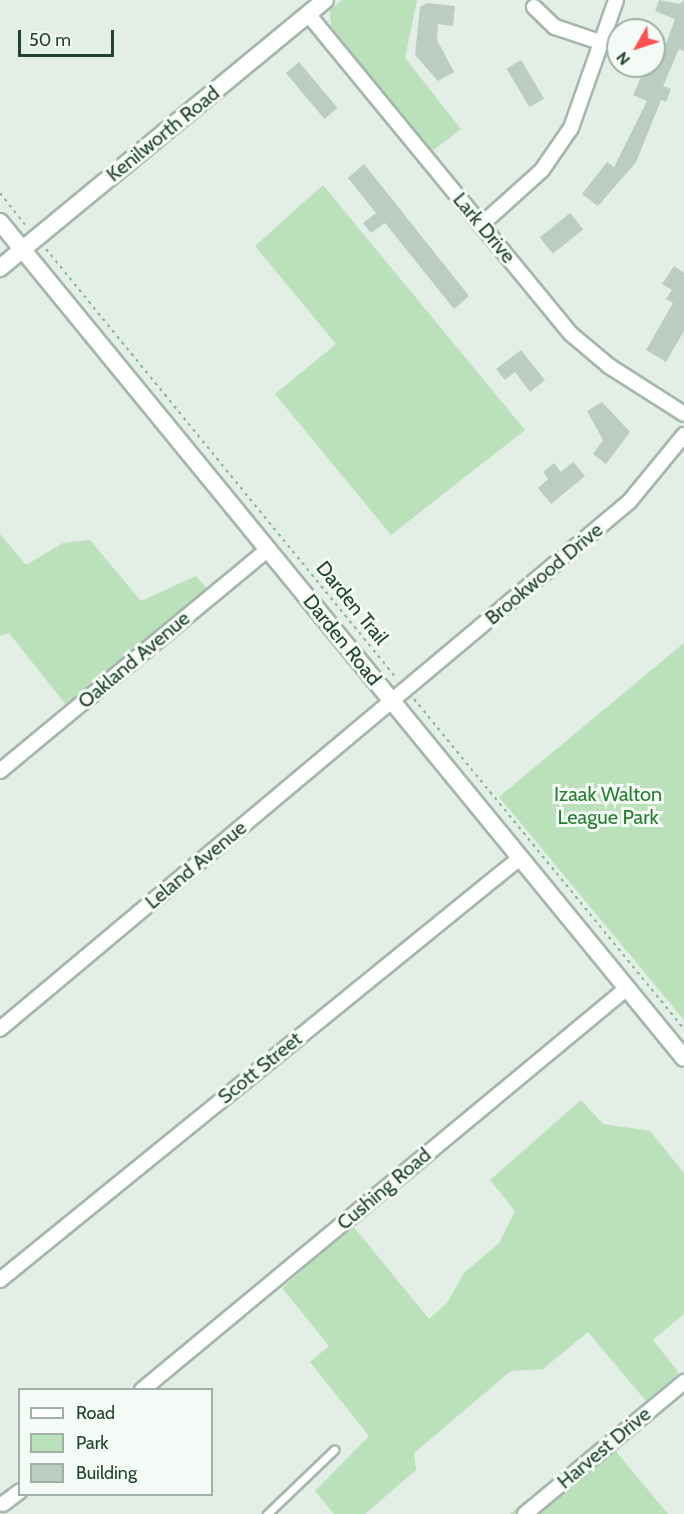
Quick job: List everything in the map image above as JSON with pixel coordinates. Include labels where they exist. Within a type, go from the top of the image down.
[{"type":"street","name":"Kenilworth Road","points":[[0,268],[325,0]]},
{"type":"street","points":[[481,225],[556,152],[585,100],[616,0]]},
{"type":"street","points":[[534,7],[555,27],[603,43]]},
{"type":"street","name":"Lark Drive","points":[[308,14],[481,225],[592,353],[684,414]]},
{"type":"street","name":"Darden Road","points":[[0,222],[684,1058]]},
{"type":"street","name":"Brookwood Drive","points":[[393,702],[629,502],[684,435]]},
{"type":"street","name":"Oakland Avenue","points":[[0,771],[268,549]]},
{"type":"street","name":"Leland Avenue","points":[[0,1029],[393,702]]},
{"type":"street","name":"Scott Street","points":[[0,1280],[521,857]]},
{"type":"street","name":"Cushing Road","points":[[143,1388],[627,988]]},
{"type":"street","name":"Harvest Drive","points":[[525,1514],[684,1382]]},
{"type":"street","points":[[3,1504],[18,1493]]},
{"type":"lane","points":[[267,1514],[334,1450]]},
{"type":"path","name":"Darden Trail","points":[[0,193],[684,1029]]},
{"type":"green space","points":[[342,0],[417,0],[405,58],[461,129],[431,152],[331,26],[330,10]]},
{"type":"green space","points":[[323,185],[525,430],[391,535],[275,394],[336,344],[255,246]]},
{"type":"green space","points":[[0,534],[26,565],[63,543],[90,540],[141,601],[196,576],[208,590],[67,706],[9,633],[0,636]]},
{"type":"green space","name":"Izaak Walton League Park","points":[[684,643],[684,1020],[499,797]]},
{"type":"green space","points":[[581,1100],[603,1124],[650,1131],[684,1173],[684,1314],[653,1340],[679,1373],[646,1401],[588,1332],[543,1369],[511,1371],[414,1453],[416,1470],[365,1514],[334,1514],[315,1491],[369,1436],[310,1362],[329,1346],[282,1288],[353,1226],[429,1319],[447,1303],[464,1273],[499,1243],[515,1211],[490,1180]]},
{"type":"green space","points":[[604,1437],[668,1514],[510,1514]]},
{"type":"building","points":[[659,0],[680,4],[684,0],[684,51],[679,49],[663,86],[671,89],[666,102],[661,100],[636,162],[598,206],[582,194],[607,162],[614,167],[647,101],[633,95],[640,79],[666,78],[666,44],[675,19],[655,11]]},
{"type":"building","points":[[427,3],[455,6],[453,26],[438,24],[437,40],[454,72],[438,81],[415,55],[420,7]]},
{"type":"building","points":[[521,60],[544,99],[530,107],[506,69]]},
{"type":"building","points":[[299,62],[338,108],[325,119],[286,73]]},
{"type":"building","points":[[364,164],[469,296],[454,309],[385,223],[371,233],[363,223],[376,213],[348,178]]},
{"type":"building","points":[[570,213],[583,229],[553,254],[540,238]]},
{"type":"building","points":[[674,266],[684,273],[684,331],[666,362],[646,350],[673,303],[666,299],[672,290],[662,284]]},
{"type":"building","points":[[521,350],[545,380],[530,392],[515,372],[505,380],[496,369]]},
{"type":"building","points":[[602,402],[630,432],[606,464],[593,454],[603,440],[587,411]]},
{"type":"building","points":[[573,462],[585,476],[551,504],[538,488],[548,479],[543,472],[554,463],[561,472]]}]
